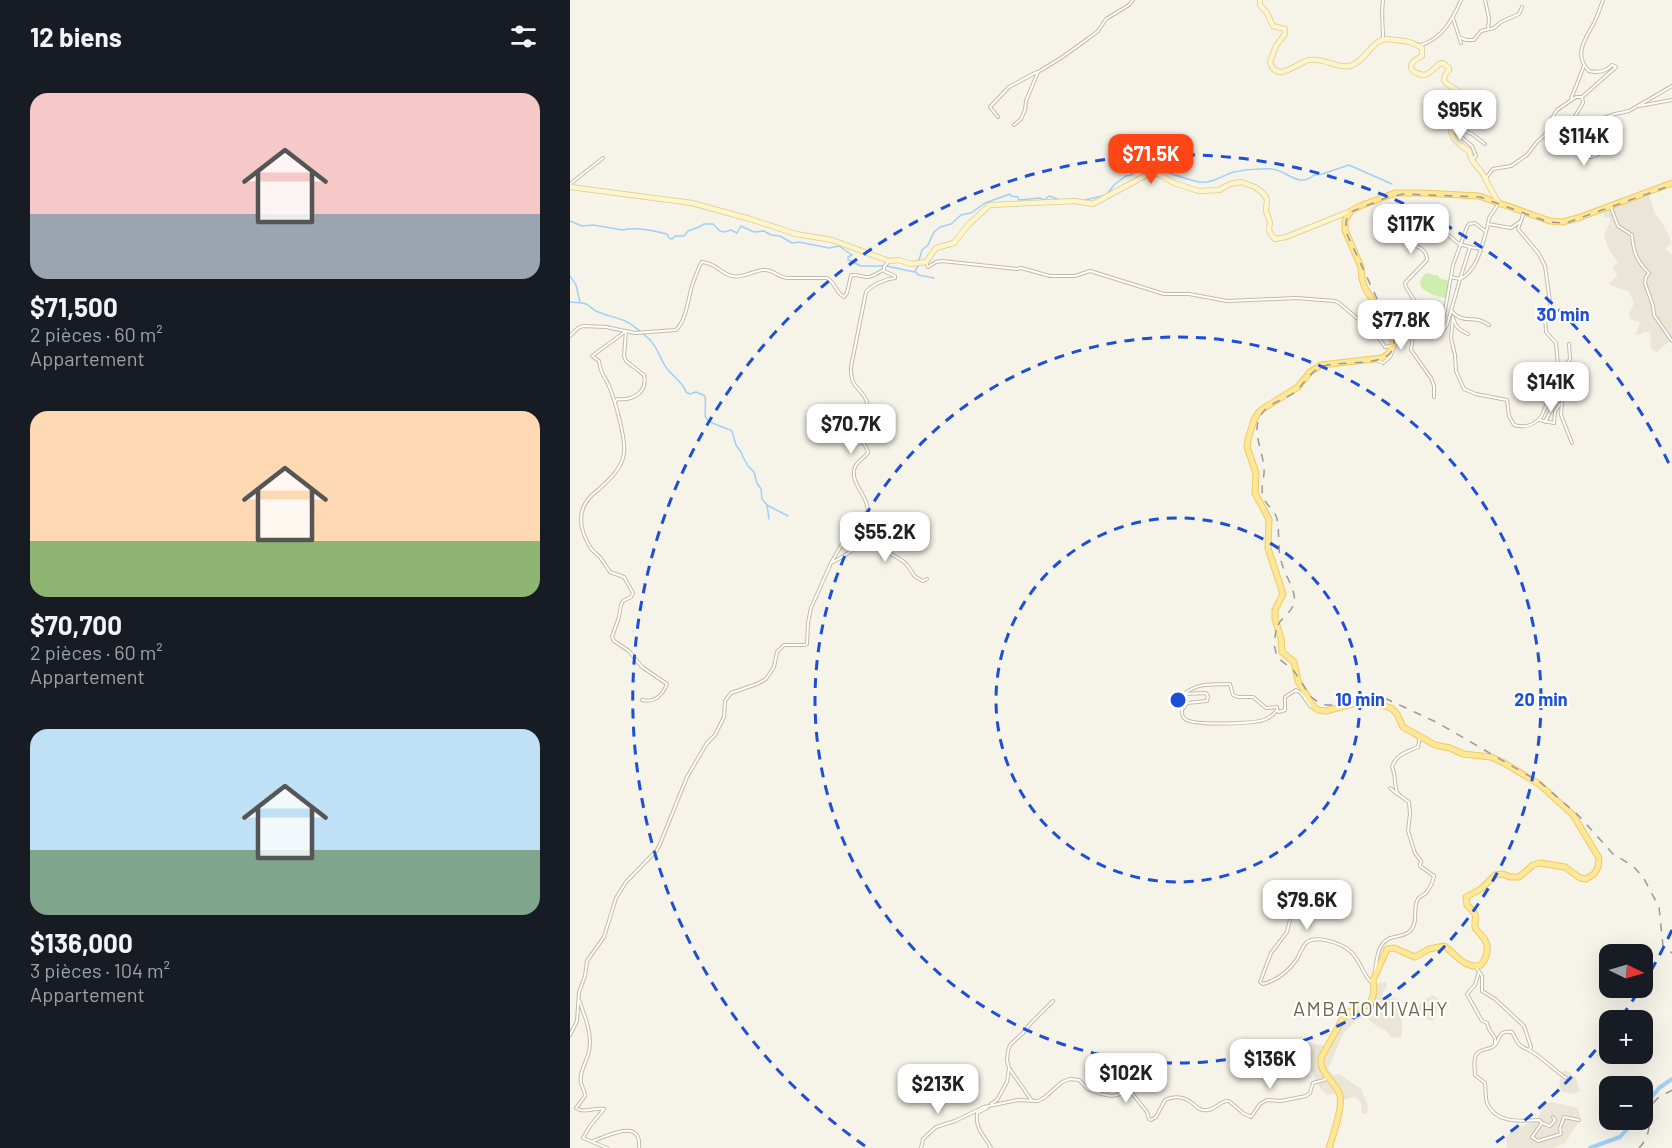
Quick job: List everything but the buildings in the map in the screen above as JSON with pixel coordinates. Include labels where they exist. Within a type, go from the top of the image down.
[{"type":"main road","points":[[1329,1148],[1341,1101],[1335,1086],[1320,1063],[1324,1051],[1346,1013],[1370,1002],[1374,993],[1374,981],[1385,952],[1391,948],[1415,957],[1429,949],[1443,946],[1464,962],[1478,969],[1485,961],[1486,944],[1475,928],[1477,917],[1467,905],[1466,897],[1481,889],[1496,875],[1519,877],[1533,865],[1540,863],[1564,867],[1580,878],[1586,879],[1594,874],[1599,858],[1573,815],[1539,784],[1491,757],[1463,754],[1435,745],[1403,726],[1391,708],[1370,702],[1360,702],[1326,711],[1314,707],[1298,681],[1294,662],[1282,652],[1275,610],[1283,594],[1268,548],[1269,519],[1255,493],[1256,473],[1247,447],[1248,439],[1258,413],[1298,387],[1315,368],[1328,363],[1382,358],[1391,351],[1393,337],[1390,329],[1365,288],[1361,267],[1345,230],[1345,221],[1351,211],[1395,193],[1479,196],[1550,221],[1562,222],[1672,183]]},
{"type":"street","points":[[998,117],[990,107],[1010,87],[1061,58],[1098,31],[1106,19],[1133,0]]},
{"type":"street","points":[[1260,0],[1260,5],[1273,26],[1285,29],[1285,34],[1276,46],[1270,62],[1274,70],[1286,71],[1309,60],[1352,66],[1383,39],[1408,41],[1422,48],[1423,52],[1413,62],[1412,69],[1415,72],[1427,74],[1443,63],[1449,68],[1444,80],[1457,90],[1449,112],[1452,123],[1455,132],[1473,149],[1476,156],[1472,161]]},
{"type":"street","points":[[1383,0],[1381,16],[1383,39]]},
{"type":"street","points":[[1419,46],[1438,37],[1453,18],[1461,0]]},
{"type":"street","points":[[1485,0],[1489,18],[1488,29]]},
{"type":"street","points":[[1485,179],[1493,169],[1511,166],[1527,155],[1546,134],[1557,110],[1576,97],[1582,97],[1616,68],[1612,65],[1606,71],[1589,71],[1584,66],[1580,54],[1581,46],[1603,0]]},
{"type":"street","points":[[1459,37],[1463,40],[1474,40],[1481,31],[1494,28],[1501,22],[1519,14],[1522,7]]},
{"type":"street","points":[[1453,18],[1461,43]]},
{"type":"street","points":[[1571,100],[1584,66]]},
{"type":"street","points":[[1014,125],[1021,119],[1026,101],[1041,69]]},
{"type":"street","points":[[1582,97],[1583,106],[1574,118],[1571,129],[1574,135],[1585,144],[1584,153],[1587,157],[1592,158],[1615,144],[1611,140],[1601,141],[1593,138],[1592,135],[1598,122],[1606,116],[1629,111],[1672,86]]},
{"type":"street","points":[[1451,277],[1460,279],[1466,277],[1481,249],[1489,219],[1499,203],[1472,161],[1469,150],[1456,142],[1449,129],[1447,109],[1453,99]]},
{"type":"street","points":[[1636,107],[1672,100]]},
{"type":"street","points":[[1452,123],[1454,127],[1472,134],[1485,144]]},
{"type":"street","points":[[570,186],[603,158]]},
{"type":"street","points":[[922,263],[936,248],[954,243],[969,224],[990,205],[1075,201],[1093,204],[1150,173],[1158,174],[1174,183],[1199,191],[1219,190],[1230,184],[1241,182],[1255,188],[1267,199],[1269,230],[1275,239],[1287,237],[1351,211]]},
{"type":"street","points":[[570,186],[692,203],[796,234],[832,240],[888,262],[899,260],[922,263],[928,267],[936,262],[948,261],[1021,268],[1050,276],[1075,276],[1090,271],[1164,294],[1189,294],[1227,301],[1296,297],[1335,302],[1376,334],[1385,347],[1391,345],[1393,337]]},
{"type":"street","points":[[1611,206],[1618,226],[1632,235],[1632,246],[1638,262],[1649,273],[1645,283],[1654,315],[1672,341]]},
{"type":"street","points":[[1524,212],[1518,227],[1519,232],[1539,254],[1545,267],[1551,309],[1545,316],[1545,329],[1556,343],[1563,387],[1561,415],[1572,443]]},
{"type":"street","points":[[1410,214],[1405,218],[1400,232],[1402,240],[1423,249],[1427,255],[1426,263],[1405,283],[1419,308],[1412,318],[1411,350],[1431,378],[1434,397]]},
{"type":"street","points":[[1488,224],[1511,228],[1521,221]]},
{"type":"street","points":[[1403,223],[1446,233],[1460,244],[1481,249]]},
{"type":"street","points":[[1441,333],[1453,265],[1460,244],[1469,224],[1475,223],[1486,232]]},
{"type":"street","points":[[1441,333],[1447,325],[1470,247]]},
{"type":"street","points":[[570,336],[583,326],[606,327],[635,333],[676,330],[687,309],[690,293],[702,262],[714,264],[730,275],[740,277],[767,269],[787,278],[827,278],[844,297],[851,275],[869,278],[884,268],[888,262]]},
{"type":"street","points":[[570,1035],[577,1021],[580,986],[585,976],[587,961],[604,937],[616,898],[626,882],[657,850],[687,777],[724,717],[725,701],[731,693],[766,679],[774,667],[777,652],[784,645],[807,644],[809,616],[831,563],[842,544],[844,530],[868,512],[867,503],[856,484],[854,473],[857,464],[868,453],[861,439],[859,428],[867,402],[865,396],[855,387],[850,376],[866,292],[872,286],[895,278],[884,271],[884,268]]},
{"type":"street","points":[[1448,289],[1456,291]]},
{"type":"street","points":[[1451,311],[1457,326],[1468,334]]},
{"type":"street","points":[[1451,311],[1460,319],[1479,319],[1489,325]]},
{"type":"street","points":[[1414,315],[1435,333]]},
{"type":"street","points":[[1453,317],[1451,338],[1456,371],[1464,389],[1476,394],[1507,400],[1509,416],[1514,424],[1524,427],[1539,420],[1570,359],[1569,344]]},
{"type":"street","points":[[615,402],[617,399],[624,400],[633,397],[646,384],[644,375],[626,361],[624,356],[626,331]]},
{"type":"street","points":[[626,331],[592,356],[599,361],[600,371],[607,381],[615,402],[624,441],[624,454],[611,478],[587,500],[580,517],[590,547],[610,572],[624,577],[632,592],[631,597],[623,601],[621,605],[612,637],[614,642],[629,651],[642,667],[667,684],[657,699],[642,700]]},
{"type":"street","points":[[1375,359],[1383,363],[1392,353],[1397,340],[1422,332],[1441,333]]},
{"type":"street","points":[[1545,422],[1561,390],[1562,380]]},
{"type":"street","points":[[1551,397],[1557,398]]},
{"type":"street","points":[[1539,420],[1554,423],[1555,412],[1562,401]]},
{"type":"street","points":[[1544,409],[1555,412]]},
{"type":"street","points":[[831,563],[849,551],[855,550],[860,544],[869,544],[881,547],[896,556],[908,566],[915,578],[923,581],[927,579]]},
{"type":"street","points":[[1277,710],[1269,718],[1261,721],[1229,724],[1190,722],[1183,717],[1182,710],[1187,703],[1207,701],[1208,698],[1206,693],[1184,694],[1195,687],[1212,683],[1230,684],[1236,696],[1253,697],[1266,708],[1277,707],[1279,712],[1285,710],[1285,697],[1296,690],[1311,707],[1314,707]]},
{"type":"street","points":[[1399,795],[1392,767],[1394,759],[1418,747],[1420,737]]},
{"type":"street","points":[[1374,981],[1380,946],[1387,939],[1410,932],[1416,921],[1419,898],[1430,888],[1434,876],[1420,866],[1421,861],[1415,853],[1408,831],[1409,802],[1389,788]]},
{"type":"street","points":[[1290,920],[1287,932],[1271,953],[1260,982],[1263,984],[1281,978],[1297,959],[1306,943],[1314,939],[1338,943],[1350,950],[1358,959],[1363,971],[1374,981]]},
{"type":"street","points":[[1478,969],[1474,985],[1467,994],[1482,1021],[1487,1023],[1495,1038],[1492,1048]]},
{"type":"street","points":[[1478,969],[1482,976],[1482,991],[1495,999],[1524,1026],[1531,1047],[1529,1050]]},
{"type":"street","points":[[576,1108],[585,1096],[585,1089],[581,1082],[589,1050],[586,1020],[578,998]]},
{"type":"street","points":[[1034,1102],[1009,1068],[1007,1060],[1010,1045],[1053,1001]]},
{"type":"street","points":[[1553,1117],[1555,1120],[1550,1126],[1539,1120],[1508,1120],[1492,1112],[1486,1100],[1485,1083],[1475,1075],[1474,1058],[1483,1049],[1492,1048],[1500,1035],[1507,1031],[1512,1032],[1515,1041],[1521,1047],[1547,1062],[1566,1078]]},
{"type":"street","points":[[921,1148],[923,1139],[936,1127],[990,1106],[997,1100],[1007,1082],[1009,1068]]},
{"type":"street","points":[[991,1148],[977,1128],[976,1120],[979,1110],[1018,1100],[1034,1102],[1044,1098],[1062,1082],[1073,1079],[1079,1080],[1088,1089],[1101,1094],[1112,1096],[1131,1092],[1151,1120],[1156,1117],[1165,1100],[1176,1096],[1188,1100],[1203,1110],[1211,1110],[1224,1101],[1229,1101],[1251,1117],[1260,1104],[1267,1100],[1281,1101],[1306,1096],[1310,1093],[1313,1083],[1327,1077]]},
{"type":"street","points":[[571,1105],[586,1111],[604,1109],[583,1138],[607,1148]]},
{"type":"street","points":[[1542,1123],[1532,1137],[1538,1141],[1561,1134],[1560,1128],[1564,1117],[1579,1120]]},
{"type":"street","points":[[590,1141],[612,1132],[633,1132],[640,1139],[639,1148]]},
{"type":"shaded area","points":[[1649,194],[1654,212],[1662,222],[1672,243],[1666,248],[1672,254],[1672,339],[1657,352],[1653,351],[1650,346],[1649,332],[1636,334],[1640,322],[1630,319],[1629,314],[1634,303],[1629,292],[1609,284],[1617,273],[1612,267],[1618,263],[1609,250],[1604,235],[1610,218],[1605,217],[1603,211]]},
{"type":"shaded area","points":[[1386,982],[1387,987],[1382,997],[1386,1000],[1393,997],[1402,1001],[1402,1035],[1399,1038],[1391,1037],[1365,1016],[1356,1020],[1343,1034],[1328,1069],[1333,1075],[1339,1074],[1361,1089],[1368,1105],[1367,1114],[1362,1113],[1361,1103],[1355,1096],[1341,1101],[1338,1092],[1328,1095],[1320,1088],[1307,1061],[1309,1042],[1327,1045],[1348,1011],[1369,1003],[1374,986]]},
{"type":"shaded area","points":[[1434,995],[1440,1002],[1433,1021],[1420,1016],[1416,1010],[1426,999]]},
{"type":"shaded area","points":[[1566,1070],[1576,1078],[1580,1091],[1575,1094],[1562,1092],[1559,1085],[1562,1072]]},
{"type":"shaded area","points":[[1551,1102],[1578,1108],[1579,1122],[1565,1143],[1552,1148],[1507,1148],[1506,1140],[1510,1131],[1537,1120],[1544,1105]]},
{"type":"green space","points":[[1426,273],[1449,281],[1446,298],[1429,293],[1421,287],[1421,278]]},
{"type":"waterway","points":[[1085,200],[1106,195],[1115,184],[1145,165],[1199,182],[1213,181],[1234,172],[1264,169],[1277,170],[1303,180],[1349,165],[1392,184]]},
{"type":"waterway","points":[[919,260],[922,250],[928,245],[934,232],[985,203],[1010,194],[1018,197],[1019,200],[1040,198],[1044,200],[1049,196],[1060,200]]},
{"type":"waterway","points":[[570,221],[582,226],[651,231],[667,234],[672,239],[675,236],[684,236],[688,231],[704,224],[713,224],[720,231],[731,230],[737,233],[741,226],[754,232],[764,231],[780,236],[792,243],[799,242],[829,248],[839,246],[852,255],[848,257],[848,260],[861,266],[887,266],[914,272],[919,265]]},
{"type":"waterway","points":[[916,272],[918,275],[934,278]]},
{"type":"waterway","points":[[570,276],[576,285],[580,302]]},
{"type":"waterway","points":[[570,302],[586,304],[600,313],[623,320],[633,325],[649,339],[666,367],[686,392],[690,394],[696,392],[705,396],[707,419],[732,431],[736,445],[754,472],[761,489],[762,499],[767,505],[788,516]]},
{"type":"waterway","points":[[767,505],[769,519]]},
{"type":"waterway","points":[[1653,1095],[1672,1079]]},
{"type":"waterway","points":[[1590,1148],[1620,1137],[1626,1130]]},
{"type":"railway","points":[[1278,625],[1291,609],[1294,598],[1280,558],[1277,519],[1262,493],[1264,468],[1257,434],[1258,421],[1267,407],[1295,392],[1317,369],[1382,358],[1390,353],[1394,344],[1392,331],[1346,232],[1346,221],[1349,214],[1388,197],[1404,194],[1480,197],[1548,222],[1566,223],[1672,185]]},
{"type":"railway","points":[[1276,630],[1274,644],[1277,657],[1294,671],[1310,696],[1318,702],[1336,705],[1362,693],[1376,694],[1438,723],[1541,783],[1579,816],[1613,854],[1633,866],[1643,877],[1659,907],[1663,946],[1672,953]]},
{"type":"railway","points":[[1639,1148],[1647,1136],[1652,1106],[1661,1096],[1672,1090]]},
{"type":"district","name":"AMBATOMIVAHY","points":[[1371,1009]]}]
